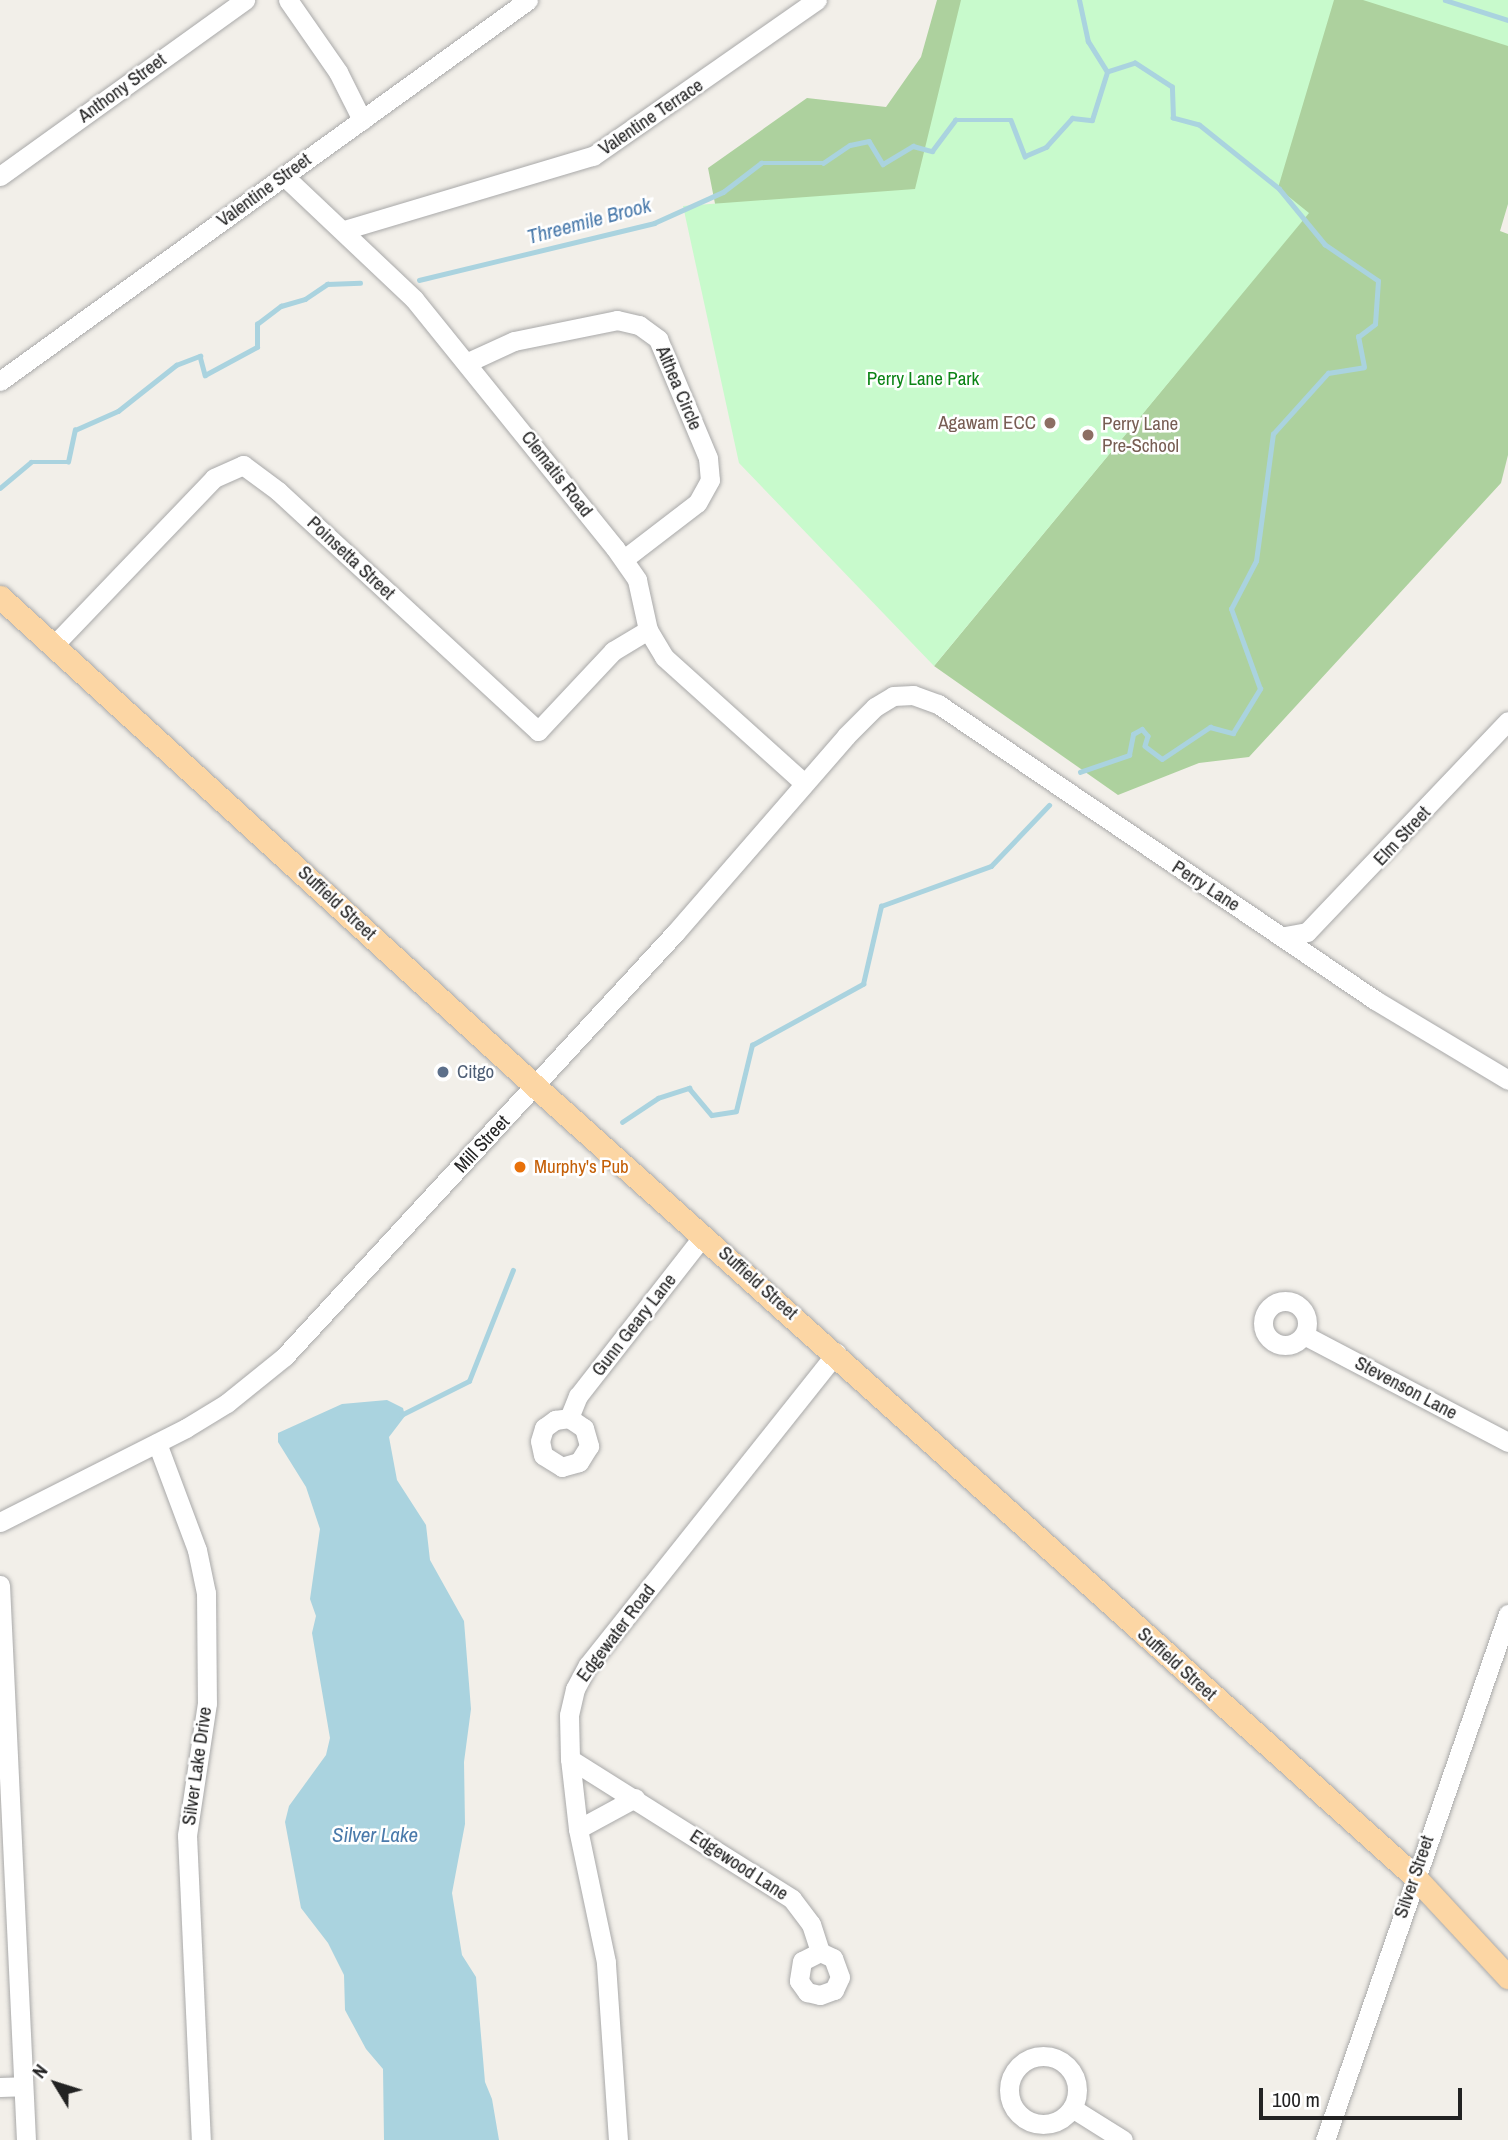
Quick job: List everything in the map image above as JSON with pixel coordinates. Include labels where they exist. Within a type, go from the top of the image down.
[{"type":"main road","name":"Suffield Street","points":[[0,597],[536,1087],[836,1353],[1414,1876],[1508,1977]]},
{"type":"street","name":"Anthony Street","points":[[0,176],[245,0]]},
{"type":"street","points":[[288,0],[338,72],[362,120]]},
{"type":"street","name":"Valentine Street","points":[[0,381],[528,0]]},
{"type":"street","name":"Valentine Terrace","points":[[344,230],[593,156],[817,0]]},
{"type":"street","name":"Clematis Road","points":[[284,176],[414,299],[624,559],[637,580],[648,630],[664,657],[804,783]]},
{"type":"street","name":"Althea Circle","points":[[466,363],[513,341],[617,320],[639,325],[658,339],[703,446],[710,480],[697,503],[624,559]]},
{"type":"street","name":"Poinsetta Street","points":[[54,645],[214,478],[243,465],[278,491],[538,731],[621,643],[648,630]]},
{"type":"street","name":"Mill Street","points":[[0,1522],[157,1443],[227,1404],[284,1357],[536,1087],[804,783],[875,707],[905,694]]},
{"type":"street","name":"Perry Lane","points":[[905,694],[938,704],[1285,936],[1375,1000],[1508,1080]]},
{"type":"street","name":"Elm Street","points":[[1285,936],[1307,932],[1508,720]]},
{"type":"street","name":"Gunn Geary Lane","points":[[569,1418],[578,1396],[704,1235]]},
{"type":"street","name":"Stevenson Lane","points":[[1304,1335],[1508,1442]]},
{"type":"street","name":"Edgewater Road","points":[[618,2140],[606,1962],[578,1829],[570,1759],[571,1703],[588,1665],[836,1353]]},
{"type":"street","name":"Silver Lake Drive","points":[[157,1443],[197,1550],[206,1593],[207,1703],[192,1782],[187,1835],[201,2140]]},
{"type":"street","points":[[0,1585],[26,2140]]},
{"type":"street","name":"Silver Street","points":[[1325,2140],[1414,1876],[1508,1614]]},
{"type":"street","name":"Edgewood Lane","points":[[570,1759],[783,1891],[811,1924],[820,1952]]},
{"type":"street","points":[[578,1829],[635,1798]]},
{"type":"street","points":[[0,2087],[23,2086]]},
{"type":"street","points":[[1072,2108],[1123,2140]]},
{"type":"green space","points":[[937,0],[1508,0],[1508,204],[1500,231],[1508,234],[1508,455],[1501,483],[1249,757],[1199,763],[1118,795],[934,666],[1177,372],[765,458],[708,168],[807,98],[886,107],[921,57]]},
{"type":"green space","name":"Perry Lane Park","points":[[961,0],[1334,0],[1278,188],[1309,213],[934,666],[739,463],[683,206],[915,189]]},
{"type":"green space","points":[[1363,0],[1508,0],[1508,46]]},
{"type":"water","name":"Silver Lake","points":[[387,1400],[403,1408],[405,1416],[389,1437],[397,1480],[426,1525],[430,1560],[464,1621],[471,1709],[464,1762],[465,1824],[452,1893],[462,1955],[476,1977],[485,2082],[492,2099],[499,2140],[384,2140],[383,2069],[366,2049],[345,2010],[344,1975],[328,1943],[301,1908],[285,1822],[289,1806],[326,1755],[330,1738],[312,1633],[316,1616],[310,1599],[320,1529],[306,1487],[278,1442],[278,1433],[342,1404]]},
{"type":"waterway","name":"Threemile Brook","points":[[419,280],[654,223],[723,192],[761,163],[823,163],[850,145],[869,141],[883,164],[913,146],[932,151],[955,120],[1011,120],[1025,156],[1046,147],[1072,118],[1092,120],[1107,72],[1088,42],[1079,0]]},
{"type":"waterway","name":"Threemile Brook","points":[[1445,0],[1508,20]]},
{"type":"waterway","points":[[1080,772],[1129,755],[1133,734],[1142,729],[1148,736],[1145,746],[1162,759],[1210,727],[1233,733],[1260,689],[1231,609],[1256,561],[1273,434],[1328,373],[1364,367],[1358,337],[1375,324],[1378,281],[1325,245],[1279,189],[1199,125],[1173,118],[1172,87],[1135,63],[1107,72]]},
{"type":"waterway","name":"Threemile Brook","points":[[0,488],[31,462],[68,462],[75,430],[118,411],[176,365],[200,356],[205,375],[257,347],[257,324],[281,306],[305,299],[327,284],[360,283]]},
{"type":"waterway","points":[[622,1122],[658,1098],[689,1088],[712,1115],[736,1111],[752,1045],[863,984],[881,906],[991,866],[1049,805]]},
{"type":"waterway","points":[[401,1415],[469,1381],[513,1270]]},
{"type":"place","name":"Agawam ECC","points":[[1050,423]]},
{"type":"place","name":"Perry Lane Pre-School","points":[[1088,435]]},
{"type":"place","name":"Citgo","points":[[443,1072]]},
{"type":"place","name":"Murphy's Pub","points":[[520,1167]]}]
